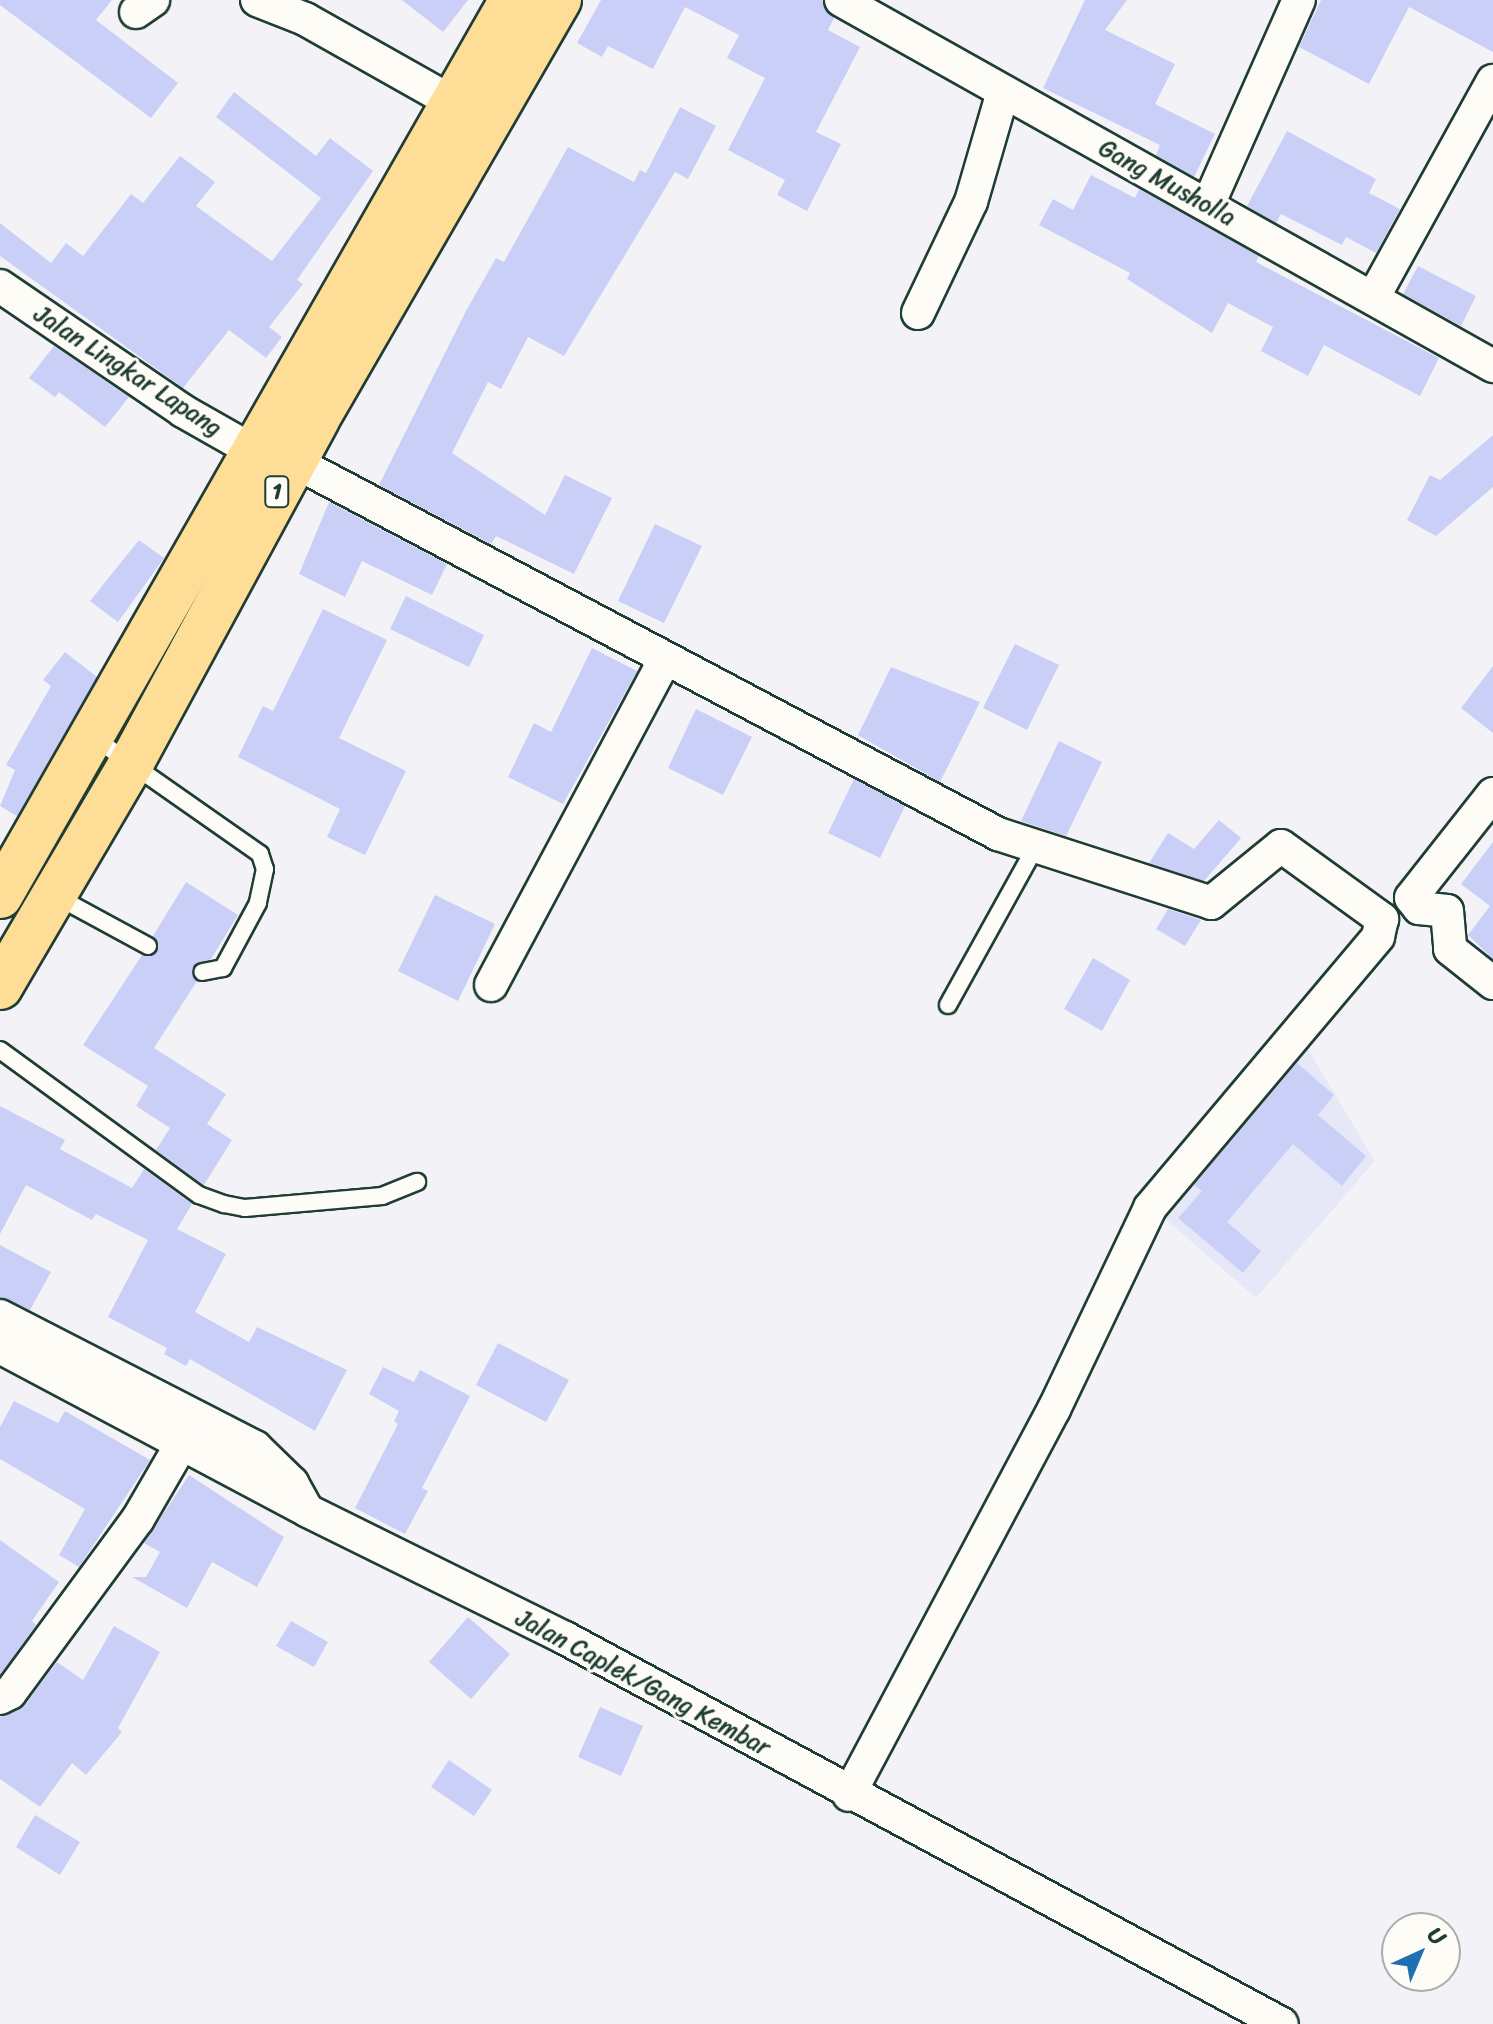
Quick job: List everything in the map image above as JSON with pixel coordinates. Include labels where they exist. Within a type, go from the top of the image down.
[{"type":"highway","name":"1","points":[[301,411],[454,103],[512,0]]},
{"type":"highway","name":"1","points":[[22,883],[133,760],[179,631],[275,457],[559,0]]},
{"type":"highway","name":"1","points":[[0,987],[22,883],[93,737],[179,631]]},
{"type":"street","points":[[257,0],[305,19],[454,103]]},
{"type":"street","name":"Gang Musholla","points":[[841,0],[1493,366]]},
{"type":"street","points":[[1208,205],[1299,0]]},
{"type":"street","points":[[1373,298],[1493,81]]},
{"type":"street","points":[[918,313],[971,202],[1003,92]]},
{"type":"street","name":"Jalan Lingkar Lapang","points":[[0,286],[183,411],[998,834],[1212,903],[1281,846],[1377,912],[1383,930],[1150,1208],[1054,1409],[849,1795]]},
{"type":"street","points":[[491,985],[665,659]]},
{"type":"street","points":[[1493,794],[1411,898],[1419,908],[1447,911],[1450,949],[1493,983]]},
{"type":"street","points":[[0,1316],[255,1447],[292,1483],[308,1511]]},
{"type":"street","name":"Jalan Caplek/Gang Kembar","points":[[0,1347],[308,1511],[565,1638],[849,1795],[1282,2024]]},
{"type":"street","points":[[0,1698],[10,1693],[138,1519],[182,1443]]},
{"type":"lane","points":[[93,737],[133,760],[260,854],[265,869],[258,903],[223,968],[202,972]]},
{"type":"lane","points":[[948,1005],[1035,848]]},
{"type":"lane","points":[[22,883],[148,946]]},
{"type":"lane","points":[[0,1050],[199,1195],[224,1204],[245,1208],[389,1195],[417,1182]]},
{"type":"shaded area","points":[[1302,1039],[1375,1161],[1256,1298],[1155,1210]]},
{"type":"building","points":[[0,0],[112,0],[96,20],[178,83],[151,118],[0,5]]},
{"type":"building","points":[[402,0],[468,0],[443,32]]},
{"type":"building","points":[[601,0],[822,0],[834,18],[828,30],[860,47],[816,132],[841,144],[807,211],[777,195],[785,180],[728,150],[765,78],[727,58],[739,35],[685,7],[653,69],[608,46],[602,57],[577,43]]},
{"type":"building","points":[[1085,0],[1127,0],[1105,30],[1175,64],[1155,104],[1215,134],[1194,177],[1156,155],[1160,145],[1043,88]]},
{"type":"building","points":[[1321,0],[1493,0],[1493,52],[1409,7],[1369,84],[1299,47]]},
{"type":"building","points":[[234,92],[316,156],[330,138],[373,171],[297,280],[303,284],[269,327],[282,337],[266,358],[229,330],[183,388],[0,256],[0,223],[51,263],[66,243],[83,256],[131,194],[143,203],[180,156],[215,182],[196,206],[272,261],[321,198],[216,117]]},
{"type":"building","points":[[680,107],[716,126],[688,179],[675,172],[564,356],[528,337],[501,389],[488,382],[452,453],[545,515],[565,475],[612,498],[574,574],[496,536],[491,544],[379,485],[466,311],[496,258],[504,262],[568,147],[634,182],[640,170],[646,173]]},
{"type":"building","points":[[1287,131],[1376,179],[1369,193],[1400,209],[1376,253],[1346,237],[1342,245],[1281,214],[1276,223],[1247,206]]},
{"type":"building","points":[[1091,175],[1135,198],[1139,189],[1259,256],[1256,262],[1439,358],[1420,396],[1324,345],[1308,376],[1261,351],[1273,327],[1228,303],[1212,333],[1127,279],[1130,273],[1039,225],[1053,199],[1073,210]]},
{"type":"building","points":[[1418,266],[1476,296],[1461,326],[1403,294]]},
{"type":"building","points":[[54,346],[129,397],[105,427],[59,392],[55,397],[29,378]]},
{"type":"building","points":[[1493,435],[1493,487],[1436,536],[1407,520],[1430,475],[1440,480]]},
{"type":"building","points":[[329,502],[447,564],[432,595],[362,561],[345,597],[299,574]]},
{"type":"building","points":[[655,524],[702,546],[664,623],[618,601]]},
{"type":"building","points":[[139,540],[164,558],[118,622],[90,601]]},
{"type":"building","points":[[406,596],[484,635],[469,667],[390,629]]},
{"type":"building","points":[[323,609],[387,640],[339,738],[406,771],[365,855],[327,837],[340,809],[238,757],[263,706],[273,711]]},
{"type":"building","points":[[1015,644],[1059,665],[1027,730],[983,708]]},
{"type":"building","points":[[592,648],[637,671],[563,804],[508,777],[534,723],[551,732]]},
{"type":"building","points":[[65,652],[97,677],[17,816],[0,806],[15,770],[6,765],[51,686],[43,680]]},
{"type":"building","points":[[1493,666],[1493,733],[1461,708]]},
{"type":"building","points":[[891,667],[980,702],[940,782],[858,735]]},
{"type":"building","points":[[696,709],[752,737],[723,795],[668,768]]},
{"type":"building","points":[[1059,741],[1102,762],[1066,836],[1021,821]]},
{"type":"building","points":[[854,779],[905,806],[880,858],[828,833]]},
{"type":"building","points":[[1219,820],[1241,838],[1204,881],[1149,863],[1168,833],[1194,849]]},
{"type":"building","points":[[1493,842],[1493,959],[1468,935],[1490,906],[1461,884]]},
{"type":"building","points":[[186,882],[238,915],[211,959],[192,968],[197,981],[154,1048],[226,1094],[207,1124],[232,1140],[204,1185],[156,1150],[170,1128],[136,1106],[148,1086],[83,1045],[142,955],[157,952],[153,936]]},
{"type":"building","points":[[435,895],[495,924],[458,1001],[398,971]]},
{"type":"building","points":[[1168,909],[1201,920],[1185,946],[1156,929]]},
{"type":"building","points":[[1093,958],[1130,980],[1102,1031],[1064,1009]]},
{"type":"building","points":[[1297,1063],[1334,1095],[1318,1115],[1366,1156],[1342,1186],[1293,1144],[1227,1222],[1261,1251],[1243,1273],[1178,1218],[1202,1191],[1194,1185]]},
{"type":"building","points":[[0,1106],[65,1140],[60,1149],[132,1188],[144,1169],[192,1204],[177,1229],[226,1254],[195,1312],[249,1342],[257,1327],[347,1370],[315,1431],[190,1359],[186,1366],[164,1354],[167,1348],[108,1317],[148,1240],[96,1214],[92,1220],[26,1185],[0,1234]]},
{"type":"building","points":[[0,1245],[51,1272],[30,1310],[0,1297]]},
{"type":"building","points":[[498,1343],[569,1380],[546,1422],[476,1385]]},
{"type":"building","points":[[383,1367],[414,1382],[420,1370],[470,1396],[422,1488],[428,1491],[405,1534],[355,1508],[398,1424],[394,1421],[399,1411],[369,1394]]},
{"type":"building","points":[[14,1401],[58,1423],[65,1411],[150,1460],[79,1567],[59,1555],[85,1509],[0,1459],[0,1427]]},
{"type":"building","points":[[189,1475],[284,1537],[257,1587],[212,1562],[187,1608],[132,1577],[146,1577],[160,1552],[144,1543]]},
{"type":"building","points":[[0,1540],[59,1582],[32,1621],[36,1625],[0,1675]]},
{"type":"building","points":[[468,1617],[510,1654],[471,1699],[429,1662]]},
{"type":"building","points":[[291,1621],[328,1642],[314,1667],[276,1646]]},
{"type":"building","points":[[114,1626],[160,1652],[118,1728],[122,1732],[86,1775],[72,1763],[40,1807],[0,1779],[0,1717],[25,1705],[57,1662],[83,1680]]},
{"type":"building","points":[[600,1707],[643,1726],[621,1776],[578,1757]]},
{"type":"building","points":[[449,1760],[492,1790],[474,1816],[431,1787]]},
{"type":"building","points":[[35,1815],[80,1842],[60,1875],[16,1847]]}]
